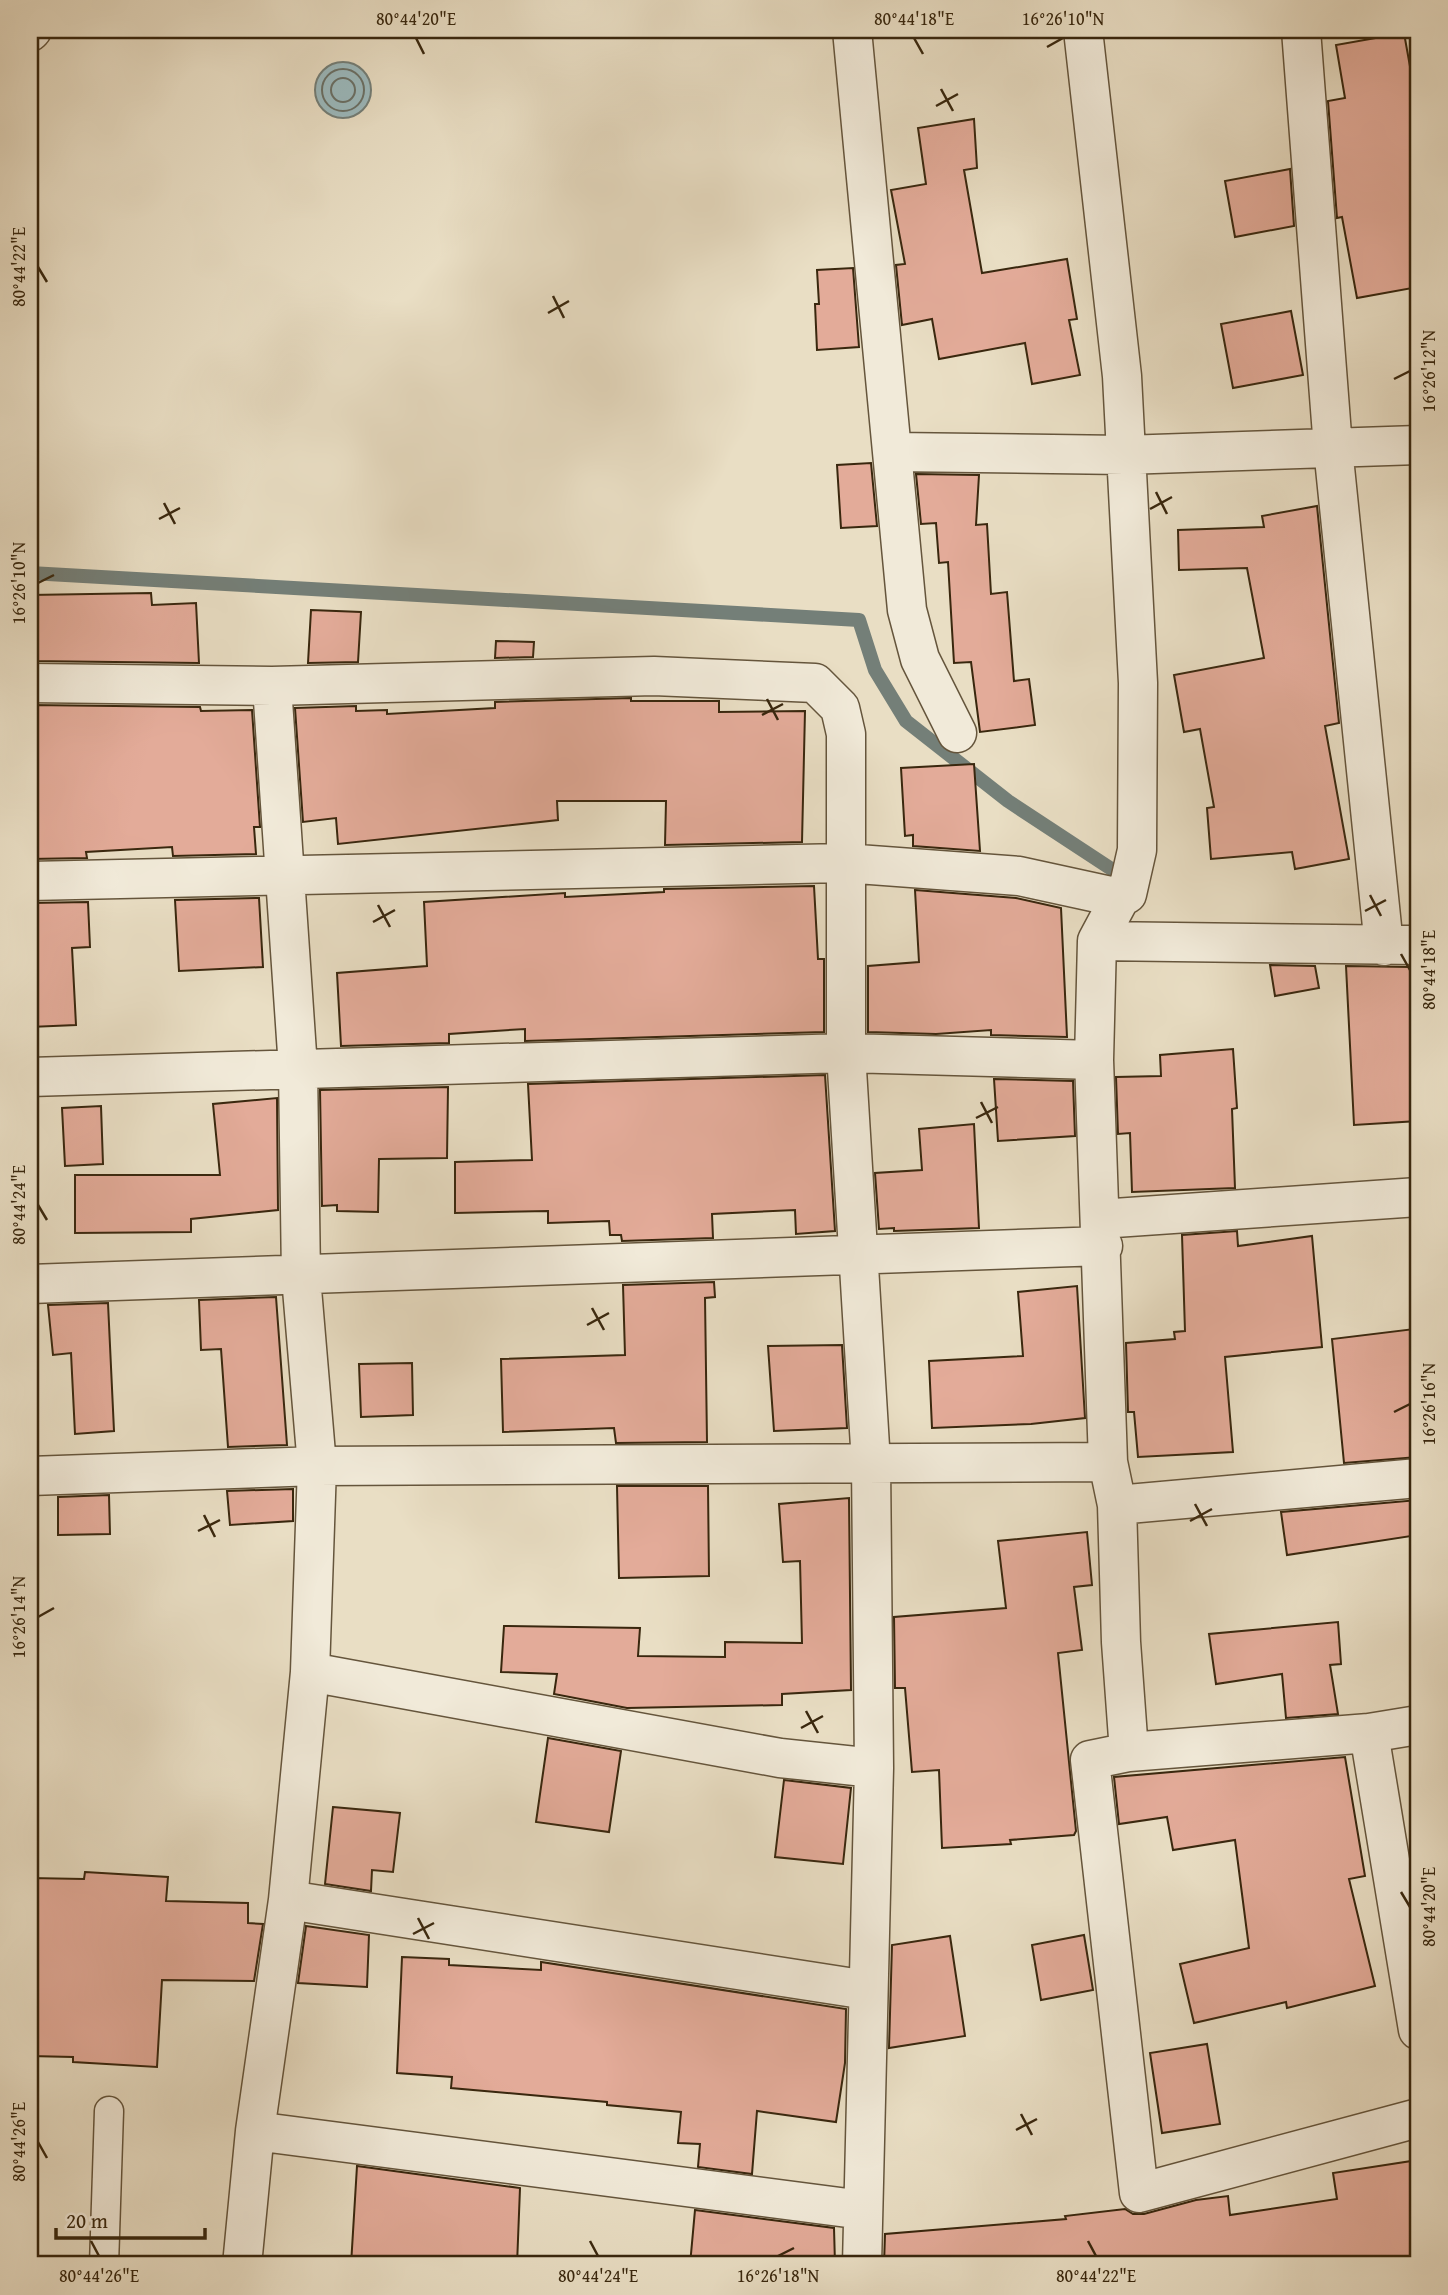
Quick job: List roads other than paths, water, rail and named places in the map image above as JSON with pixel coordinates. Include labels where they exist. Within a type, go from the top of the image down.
[{"type":"street","points":[[852,30],[907,610],[912,638],[957,733]]},
{"type":"street","points":[[1083,30],[1122,376],[1124,455],[1138,683],[1137,836],[1127,894],[1120,898],[1097,941],[1094,1060],[1108,1462],[1117,1505],[1121,1642],[1129,1752]]},
{"type":"street","points":[[1097,941],[1401,945],[1334,448],[1301,30]]},
{"type":"street","points":[[894,452],[1124,455],[1418,445]]},
{"type":"street","points":[[30,683],[272,686],[654,676],[815,684],[840,708],[846,734],[846,1053],[871,1463],[874,1768],[862,2265]]},
{"type":"street","points":[[242,2265],[255,2131],[288,1900],[310,1672],[317,1466],[300,1277],[298,1068],[272,686]]},
{"type":"street","points":[[30,881],[285,873],[844,863],[1019,876],[1120,898]]},
{"type":"street","points":[[30,1077],[846,1053],[1094,1060]]},
{"type":"street","points":[[30,1284],[300,1277],[858,1255],[1101,1232],[1418,1197]]},
{"type":"street","points":[[30,1476],[317,1466],[1108,1462]]},
{"type":"street","points":[[1117,1505],[1418,1478]]},
{"type":"street","points":[[310,1672],[780,1758],[874,1768]]},
{"type":"street","points":[[1418,1726],[1369,1733],[1129,1752],[1090,1760],[1139,2193],[1418,2118]]},
{"type":"street","points":[[1369,1733],[1418,2030]]},
{"type":"street","points":[[288,1900],[867,1990]]},
{"type":"street","points":[[255,2131],[863,2210]]},
{"type":"lane","points":[[104,2265],[109,2111]]},
{"type":"water","points":[[343,62],[354,64],[363,70],[369,79],[369,101],[363,110],[354,116],[343,118],[332,116],[323,110],[317,101],[315,90],[317,79],[323,70],[332,64]]},
{"type":"waterway","points":[[30,573],[859,620],[875,670],[906,721],[1008,801],[1116,872]]}]
